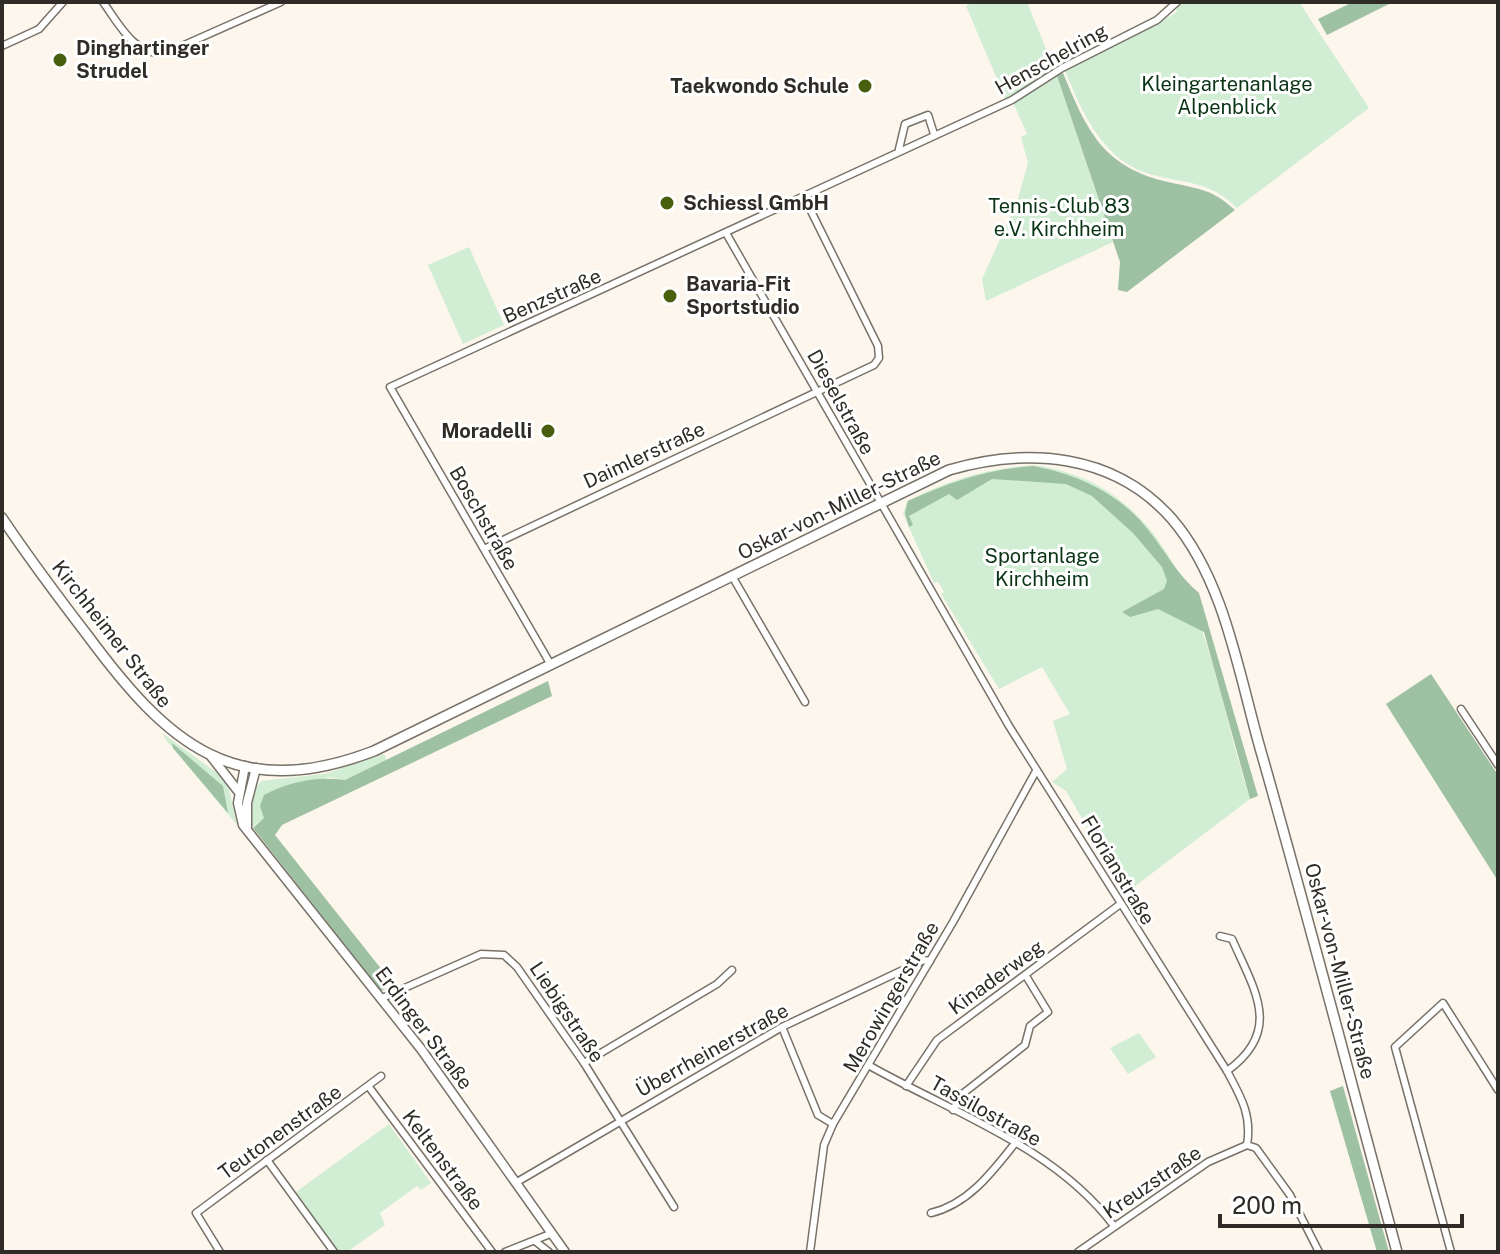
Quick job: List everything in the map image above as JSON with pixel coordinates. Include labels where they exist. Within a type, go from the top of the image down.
[{"type":"main road","name":"Oskar-von-Miller-Straße","points":[[250,767],[315,769],[355,758],[949,470],[1008,457],[1045,456],[1090,466],[1123,481],[1156,503],[1184,535],[1207,575],[1222,616],[1397,1252]]},
{"type":"main road","name":"Kirchheimer Straße","points":[[2,518],[138,701],[163,726],[210,755],[250,767]]},
{"type":"street","points":[[2,46],[39,29],[63,2]]},
{"type":"street","points":[[103,2],[139,47],[154,55],[166,53],[281,2]]},
{"type":"street","name":"Henschelring","points":[[726,233],[899,149],[1012,100],[1062,68],[1157,20],[1177,2]]},
{"type":"street","points":[[899,149],[905,124],[917,116],[928,115],[934,134]]},
{"type":"street","points":[[804,197],[878,346],[879,358],[874,365],[818,392]]},
{"type":"street","name":"Benzstraße","points":[[390,387],[726,233]]},
{"type":"street","name":"Dieselstraße","points":[[726,233],[879,502]]},
{"type":"street","name":"Boschstraße","points":[[390,387],[551,665]]},
{"type":"street","name":"Daimlerstraße","points":[[484,549],[818,392]]},
{"type":"street","name":"Florianstraße","points":[[879,502],[1036,771],[1227,1071],[1247,1107],[1250,1125],[1247,1145]]},
{"type":"street","points":[[732,576],[805,702]]},
{"type":"street","points":[[1461,709],[1498,765]]},
{"type":"street","name":"Erdinger Straße","points":[[210,755],[239,791]]},
{"type":"street","points":[[248,831],[250,767]]},
{"type":"street","name":"Erdinger Straße","points":[[250,767],[239,791],[238,813],[248,831],[382,998],[565,1252]]},
{"type":"street","name":"Merowingerstraße","points":[[810,1252],[824,1145],[833,1124],[870,1066],[1036,771]]},
{"type":"street","name":"Kinaderweg","points":[[906,1086],[937,1040],[1119,905]]},
{"type":"street","points":[[1220,936],[1232,939],[1261,1014],[1259,1039],[1241,1061],[1227,1071]]},
{"type":"street","name":"Liebigstraße","points":[[382,998],[481,954],[504,955],[517,967],[584,1063],[674,1207]]},
{"type":"street","name":"Überrheinerstraße","points":[[517,1182],[782,1027],[924,960],[930,961]]},
{"type":"street","points":[[584,1063],[717,984],[732,970]]},
{"type":"street","points":[[953,1110],[967,1088],[1025,1045],[1030,1026],[1048,1012],[1026,976]]},
{"type":"street","points":[[1451,1252],[1395,1047],[1443,1003],[1498,1090]]},
{"type":"street","points":[[782,1027],[818,1115],[833,1124]]},
{"type":"street","name":"Tassilostraße","points":[[870,1066],[1016,1142],[1098,1204],[1114,1226]]},
{"type":"street","name":"Teutonenstraße","points":[[220,1252],[196,1213],[381,1076]]},
{"type":"street","name":"Keltenstraße","points":[[369,1087],[492,1252]]},
{"type":"street","points":[[931,1213],[956,1202],[987,1179],[1016,1142]]},
{"type":"street","points":[[1247,1145],[1256,1148],[1290,1195],[1319,1252]]},
{"type":"street","name":"Kreuzstraße","points":[[1078,1252],[1208,1162],[1247,1145]]},
{"type":"street","points":[[267,1160],[334,1252]]},
{"type":"street","points":[[505,1252],[550,1234]]},
{"type":"street","points":[[535,1241],[549,1252]]},
{"type":"green space","name":"Tennis-Club 83 e.V. Kirchheim","points":[[974,2],[1027,2],[1057,76],[1113,242],[986,301],[982,279],[1017,202],[1028,163],[1021,137],[1027,134],[1011,98],[1006,100],[966,6]]},
{"type":"green space","name":"Kleingartenanlage Alpenblick","points":[[1184,2],[1299,2],[1369,108],[1237,208],[1208,188],[1136,169],[1121,160],[1097,135],[1065,71],[1176,13],[1177,5]]},
{"type":"green space","points":[[1353,2],[1393,2],[1327,35],[1318,19]]},
{"type":"green space","points":[[1063,73],[1090,129],[1113,156],[1146,175],[1211,193],[1235,210],[1127,292],[1118,290],[1120,262],[1057,76]]},
{"type":"green space","points":[[469,247],[504,325],[463,344],[428,265]]},
{"type":"green space","name":"Sportanlage Kirchheim","points":[[1034,465],[1088,481],[1131,509],[1163,548],[1188,593],[1207,644],[1250,799],[1126,893],[1066,791],[1052,782],[1067,769],[1053,721],[1070,714],[1042,667],[999,689],[941,594],[944,592],[938,582],[934,583],[903,514],[907,501],[953,481],[984,472]]},
{"type":"green space","points":[[1033,466],[1082,480],[1112,496],[1138,518],[1178,571],[1199,593],[1258,796],[1250,799],[1204,632],[1158,609],[1130,617],[1122,612],[1164,589],[1167,581],[1162,567],[1133,533],[1092,496],[1066,484],[992,479],[957,500],[949,494],[909,516],[913,525],[909,527],[905,513],[908,501],[969,478]]},
{"type":"green space","points":[[1431,674],[1498,775],[1498,881],[1386,704]]},
{"type":"green space","points":[[548,681],[552,696],[282,825],[275,835],[394,985],[381,991],[253,828],[264,818],[260,806],[264,795],[303,781],[345,780]]},
{"type":"green space","points":[[162,733],[227,780],[237,825],[166,740]]},
{"type":"green space","points":[[172,743],[223,786],[228,813],[173,748]]},
{"type":"green space","points":[[384,754],[387,760],[345,780],[328,777],[264,811],[264,818],[251,828],[253,793],[261,781],[324,774]]},
{"type":"green space","points":[[1139,1033],[1156,1057],[1128,1074],[1110,1048]]},
{"type":"green space","points":[[1343,1086],[1389,1252],[1377,1252],[1330,1091]]},
{"type":"green space","points":[[389,1124],[431,1183],[421,1190],[417,1186],[380,1213],[385,1225],[347,1252],[338,1252],[296,1192]]},
{"type":"place","name":"Dinghartinger Strudel","points":[[60,60]]},
{"type":"place","name":"Taekwondo Schule","points":[[865,86]]},
{"type":"place","name":"Schiessl GmbH","points":[[667,203]]},
{"type":"place","name":"Bavaria-Fit Sportstudio","points":[[670,296]]},
{"type":"place","name":"Moradelli","points":[[548,431]]}]
